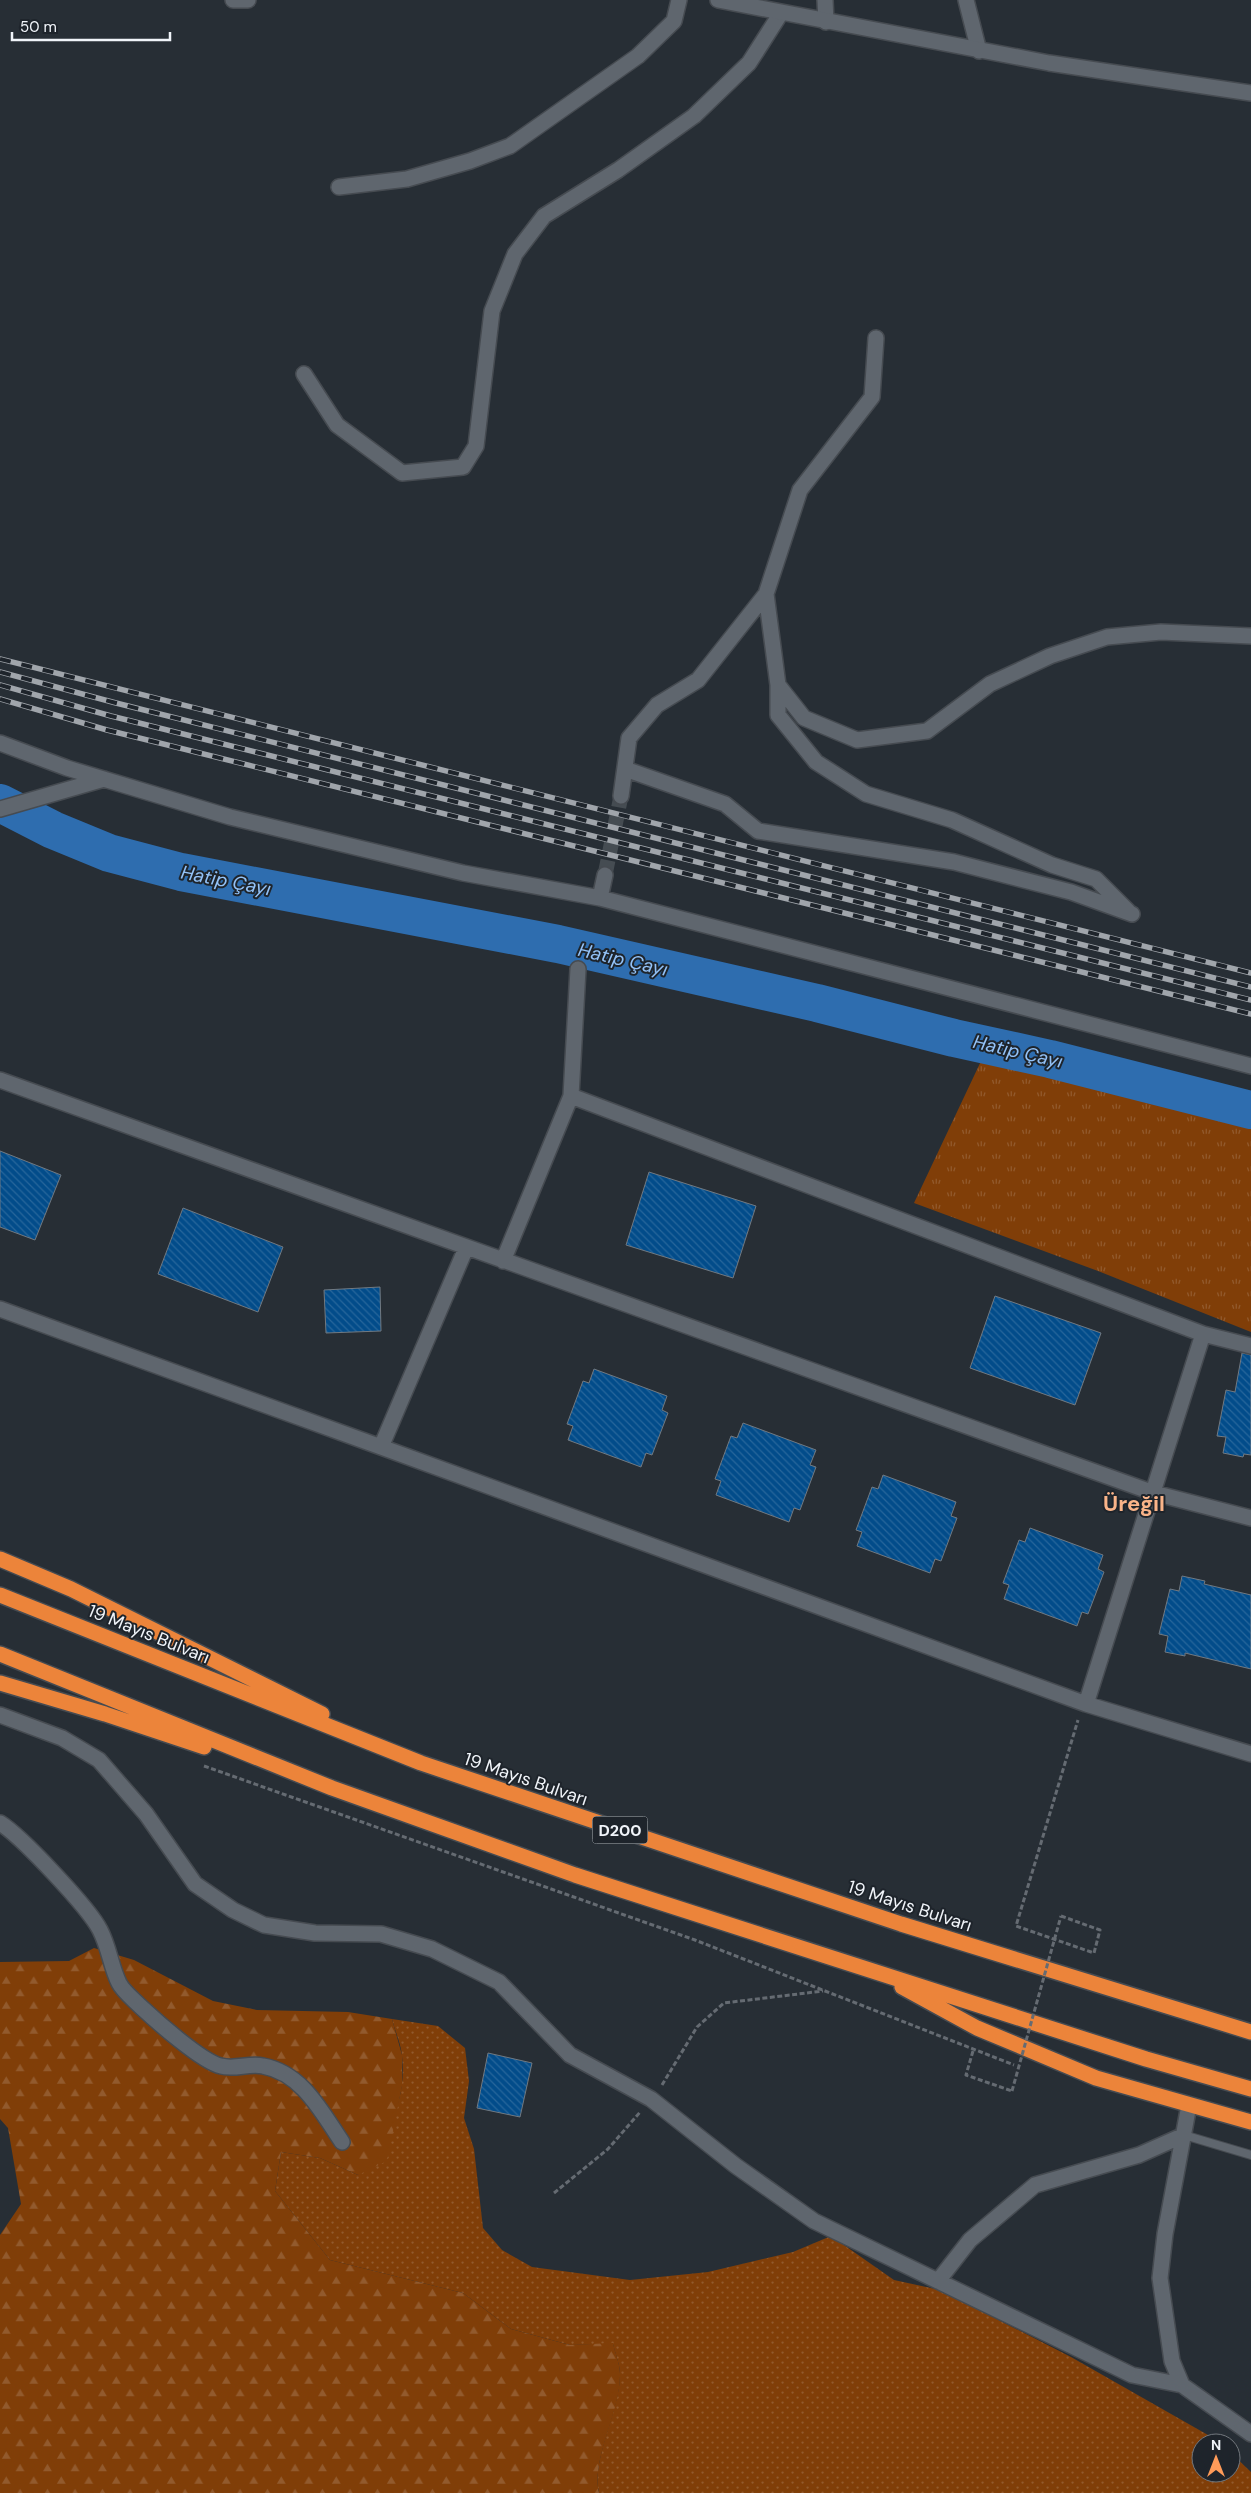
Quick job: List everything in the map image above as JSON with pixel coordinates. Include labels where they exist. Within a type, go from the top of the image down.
[{"type":"highway","points":[[0,1560],[71,1589],[422,1763]]},
{"type":"highway","name":"19 Mayıs Bulvarı","points":[[0,1595],[422,1763],[901,1924],[1251,2032]]},
{"type":"highway","points":[[0,1654],[332,1788]]},
{"type":"highway","points":[[0,1683],[105,1714],[332,1788],[575,1875],[1146,2060],[1251,2089]]},
{"type":"highway","points":[[870,1970],[986,2032],[1096,2078],[1251,2122]]},
{"type":"street","points":[[233,0],[237,2],[248,0]]},
{"type":"street","points":[[339,187],[407,179],[470,161],[510,146],[638,56],[674,21],[679,0]]},
{"type":"street","points":[[720,0],[979,51],[1251,92]]},
{"type":"street","points":[[825,0],[826,22]]},
{"type":"street","points":[[966,0],[979,51]]},
{"type":"street","points":[[304,374],[337,425],[402,473],[463,467],[476,446],[492,310],[515,254],[544,216],[618,170],[694,116],[749,62],[780,12]]},
{"type":"street","points":[[621,796],[629,738],[657,705],[698,680],[766,594],[800,490],[872,397],[876,338]]},
{"type":"street","points":[[625,769],[725,804],[758,831],[954,862],[1071,892],[1132,914],[1096,879],[1052,865],[952,820],[866,794],[816,762],[778,715],[778,685],[766,594]]},
{"type":"street","points":[[778,685],[804,718],[857,740],[927,731],[990,684],[1050,656],[1107,638],[1161,632],[1251,636]]},
{"type":"street","points":[[0,744],[104,779],[230,817],[463,872],[600,898],[1251,1066]]},
{"type":"street","points":[[0,810],[104,779]]},
{"type":"street","points":[[600,898],[606,875]]},
{"type":"street","points":[[503,1261],[571,1096],[578,969]]},
{"type":"street","points":[[0,1080],[1154,1493],[1251,1518]]},
{"type":"street","points":[[571,1096],[1203,1334],[1251,1346]]},
{"type":"street","points":[[381,1447],[466,1248]]},
{"type":"street","points":[[0,1309],[381,1447],[1083,1708],[1251,1754]]},
{"type":"street","points":[[1083,1708],[1154,1493],[1203,1334]]},
{"type":"street","points":[[0,1715],[62,1738],[99,1760],[146,1814],[195,1884],[233,1910],[264,1925],[316,1933],[381,1934],[432,1949],[499,1982],[570,2055],[651,2099],[736,2166],[814,2221],[1132,2375],[1182,2385],[1251,2434]]},
{"type":"street","points":[[0,1823],[8,1828],[44,1864],[88,1914],[100,1930],[120,1985],[140,2006],[201,2056],[221,2066],[262,2066],[291,2077],[312,2098],[342,2142]]},
{"type":"street","points":[[1182,2385],[1172,2361],[1160,2278],[1189,2105]]},
{"type":"street","points":[[938,2281],[970,2240],[1035,2185],[1139,2155],[1184,2135]]},
{"type":"lane","points":[[1184,2135],[1251,2155]]},
{"type":"path","points":[[973,2051],[966,2075],[1012,2090],[1061,1916],[1100,1930],[1094,1953],[1016,1926],[1083,1708]]},
{"type":"path","points":[[197,1763],[695,1940],[973,2051],[1027,2070]]},
{"type":"path","points":[[554,2193],[608,2149],[651,2099],[674,2068],[697,2027],[724,2003],[825,1991]]},
{"type":"green space","points":[[982,1059],[1251,1129],[1251,1332],[1098,1271],[914,1203]]},
{"type":"green space","points":[[94,1948],[134,1960],[213,2001],[257,2010],[348,2012],[392,2019],[402,2055],[402,2086],[387,2161],[358,2175],[320,2158],[281,2152],[275,2191],[330,2260],[463,2293],[511,2329],[570,2345],[613,2343],[620,2370],[619,2388],[599,2465],[599,2493],[0,2493],[0,2235],[21,2204],[8,2128],[0,2119],[0,1962],[69,1961]]},
{"type":"green space","points":[[392,2019],[438,2026],[465,2048],[469,2081],[464,2118],[474,2149],[483,2228],[502,2250],[532,2267],[630,2280],[708,2272],[793,2252],[831,2236],[894,2280],[940,2290],[1071,2357],[1204,2433],[1191,2433],[1191,2483],[1241,2483],[1241,2462],[1251,2472],[1251,2493],[599,2493],[599,2465],[619,2388],[620,2370],[613,2344],[570,2345],[511,2329],[463,2293],[330,2260],[275,2191],[281,2152],[320,2158],[358,2175],[385,2133],[397,2106],[403,2074],[399,2042]]},
{"type":"building","points":[[0,1151],[61,1175],[35,1240],[0,1227]]},
{"type":"building","points":[[649,1172],[756,1206],[733,1278],[626,1245]]},
{"type":"building","points":[[183,1208],[283,1247],[258,1312],[158,1274]]},
{"type":"building","points":[[380,1287],[381,1331],[326,1333],[324,1290]]},
{"type":"building","points":[[995,1296],[1101,1333],[1075,1405],[970,1368]]},
{"type":"building","points":[[1242,1353],[1251,1355],[1251,1455],[1244,1454],[1243,1457],[1223,1453],[1226,1437],[1217,1436],[1226,1390],[1235,1392]]},
{"type":"building","points":[[594,1369],[667,1396],[662,1410],[668,1413],[652,1455],[646,1453],[641,1467],[568,1440],[573,1426],[567,1424],[583,1381],[589,1383]]},
{"type":"building","points":[[743,1423],[816,1450],[810,1465],[816,1467],[800,1510],[794,1508],[789,1522],[716,1495],[721,1481],[715,1479],[731,1436],[737,1438]]},
{"type":"building","points":[[883,1475],[956,1502],[951,1516],[957,1518],[941,1561],[935,1559],[930,1573],[857,1546],[862,1532],[856,1530],[872,1487],[878,1489]]},
{"type":"building","points":[[1030,1528],[1103,1555],[1098,1569],[1104,1572],[1088,1614],[1082,1612],[1077,1626],[1004,1599],[1009,1585],[1003,1583],[1019,1540],[1025,1542]]},
{"type":"building","points":[[1182,1576],[1205,1581],[1204,1584],[1251,1595],[1251,1669],[1185,1653],[1185,1656],[1165,1652],[1168,1636],[1159,1634],[1170,1589],[1179,1591]]},
{"type":"building","points":[[488,2053],[532,2063],[520,2117],[477,2108]]},
{"type":"waterway","name":"Hatip Çayı","points":[[0,803],[53,830],[109,853],[181,872],[558,944],[817,1003],[1251,1110]]},
{"type":"tunnel","points":[[605,875],[621,796]]},
{"type":"railway","points":[[0,659],[1251,973]]},
{"type":"railway","points":[[0,672],[116,703],[1251,987]]},
{"type":"railway","points":[[0,685],[111,716],[1251,1000]]},
{"type":"railway","points":[[0,699],[107,730],[1251,1014]]},
{"type":"district","name":"Üreğil","points":[[1134,1503]]}]
